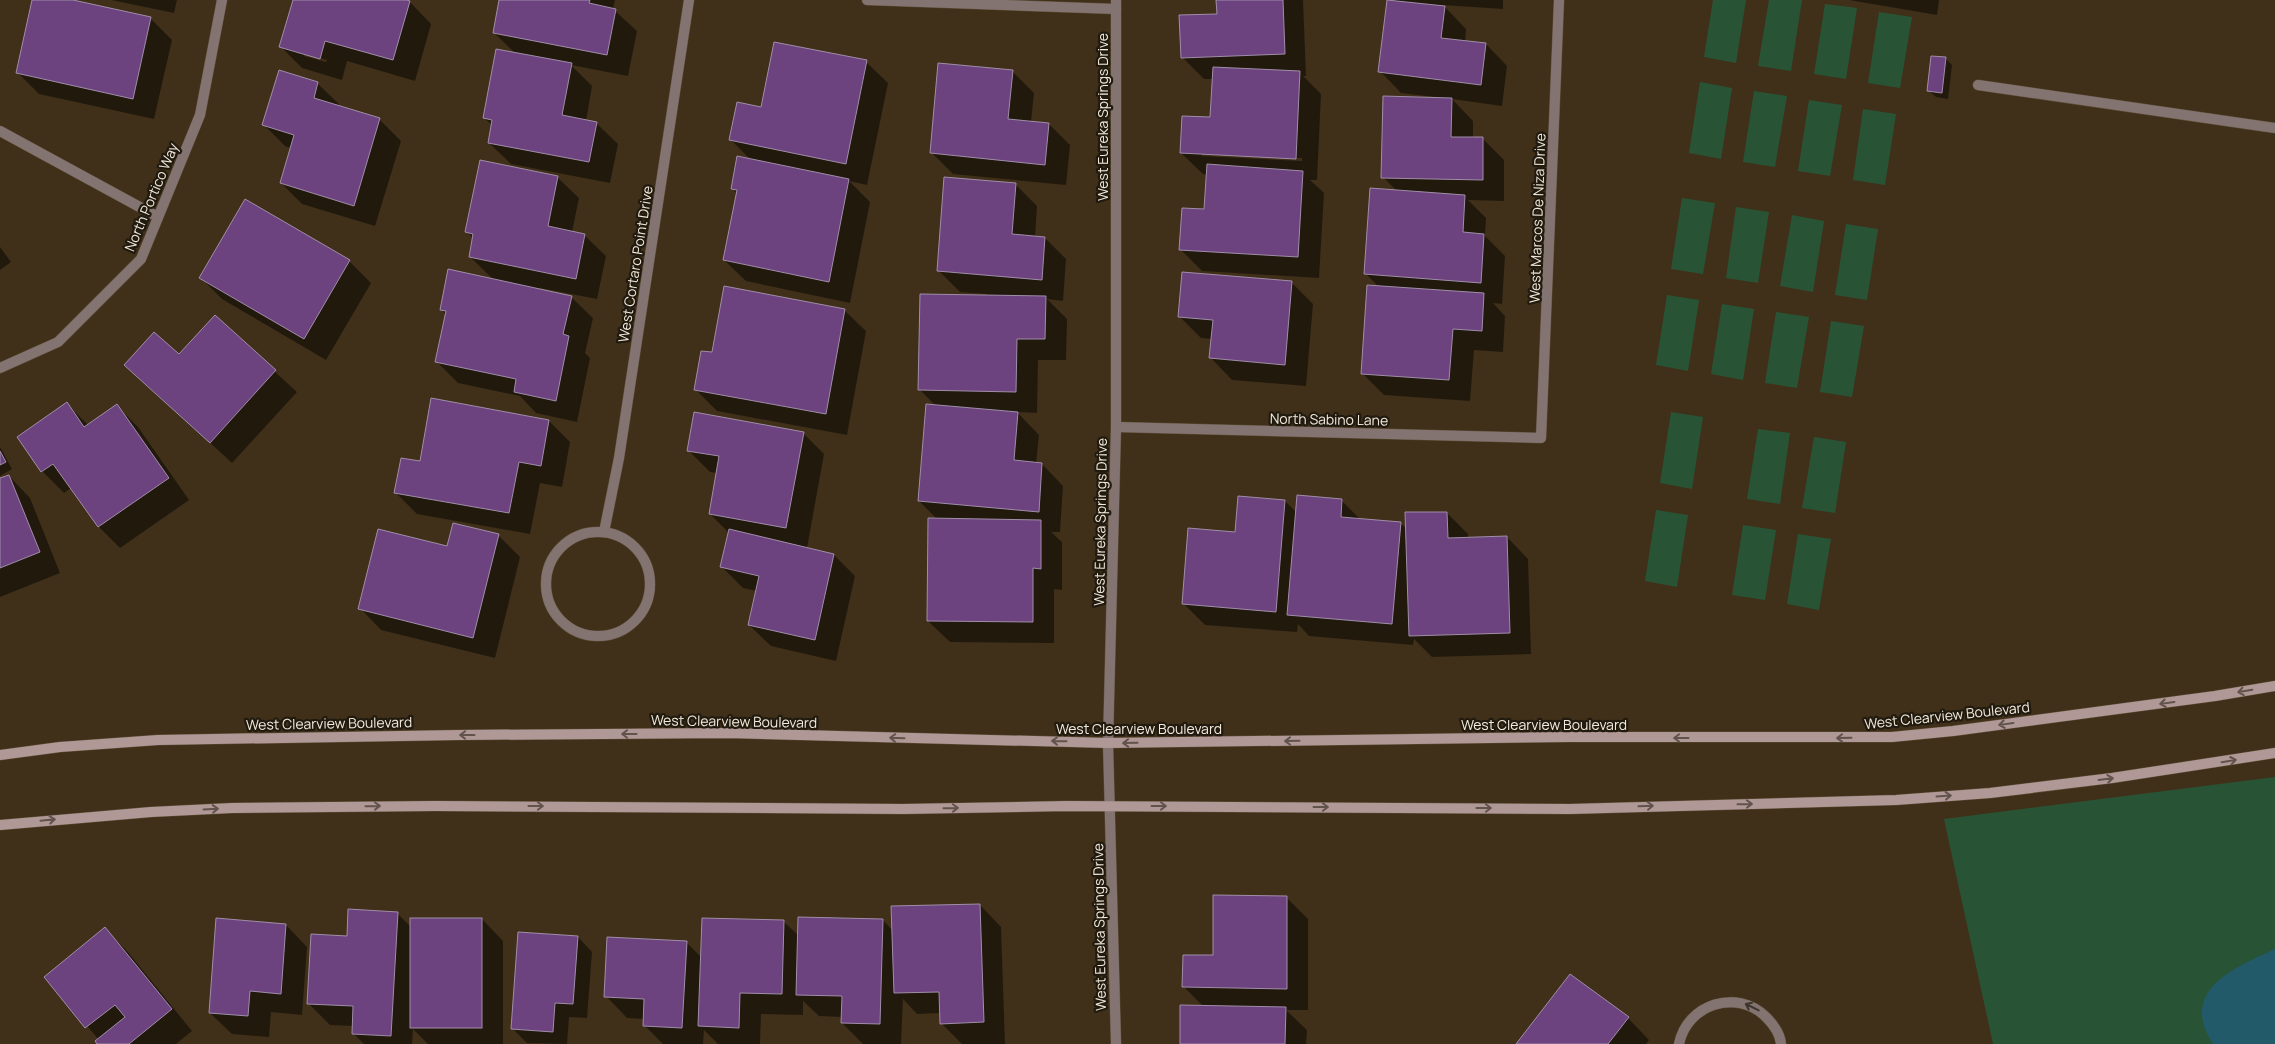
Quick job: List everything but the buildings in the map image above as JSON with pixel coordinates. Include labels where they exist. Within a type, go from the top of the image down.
[{"type":"street","name":"North Portico Way","points":[[0,368],[58,342],[141,258],[200,115],[222,0]]},
{"type":"street","name":"West Cortaro Point Drive","points":[[604,532],[618,458],[689,0]]},
{"type":"street","points":[[866,0],[1116,5]]},
{"type":"street","name":"West Marcos De Niza Drive","points":[[1541,438],[1559,0]]},
{"type":"street","name":"West Eureka Springs Drive","points":[[1116,5],[1116,427],[1108,743],[1116,1044]]},
{"type":"street","points":[[1978,85],[2275,128]]},
{"type":"street","points":[[0,131],[158,217]]},
{"type":"street","name":"North Sabino Lane","points":[[1116,427],[1541,438]]},
{"type":"street","points":[[604,532],[620,536],[635,546],[645,560],[650,576],[650,593],[645,609],[634,622],[620,632],[604,636],[586,634],[570,628],[557,616],[549,601],[546,584],[549,566],[557,551],[571,539],[586,533],[604,532]]},
{"type":"street","name":"West Clearview Boulevard","points":[[0,755],[60,747],[158,740],[284,737],[727,733],[1108,743],[1569,737],[1892,737],[1953,731],[2215,696],[2275,686]]},
{"type":"street","points":[[0,825],[84,816],[232,808],[435,806],[893,809],[1110,806],[1570,809],[1896,800],[1990,793],[2112,778],[2275,754]]},
{"type":"street","points":[[1679,1044],[1681,1033],[1694,1015],[1715,1004],[1730,1001],[1747,1004],[1759,1010],[1774,1026],[1781,1044]]},
{"type":"green space","points":[[1713,0],[1746,0],[1736,63],[1704,57]]},
{"type":"green space","points":[[1769,0],[1802,0],[1791,71],[1758,66]]},
{"type":"green space","points":[[1825,4],[1857,8],[1846,79],[1814,74]]},
{"type":"green space","points":[[1879,12],[1912,17],[1900,88],[1868,83]]},
{"type":"green space","points":[[1700,82],[1732,88],[1721,159],[1689,153]]},
{"type":"green space","points":[[1754,91],[1787,96],[1775,167],[1743,162]]},
{"type":"green space","points":[[1809,100],[1842,105],[1830,176],[1798,171]]},
{"type":"green space","points":[[1863,109],[1896,114],[1885,185],[1853,180]]},
{"type":"green space","points":[[1682,198],[1715,203],[1703,274],[1671,269]]},
{"type":"green space","points":[[1736,207],[1769,212],[1758,283],[1726,278]]},
{"type":"green space","points":[[1792,215],[1824,221],[1813,292],[1780,286]]},
{"type":"green space","points":[[1846,224],[1878,229],[1867,300],[1835,295]]},
{"type":"green space","points":[[1667,295],[1699,300],[1688,371],[1656,365]]},
{"type":"green space","points":[[1722,304],[1754,309],[1743,380],[1711,374]]},
{"type":"green space","points":[[1776,312],[1809,317],[1797,388],[1765,383]]},
{"type":"green space","points":[[1831,321],[1864,326],[1852,397],[1820,392]]},
{"type":"green space","points":[[1671,412],[1703,417],[1692,489],[1660,483]]},
{"type":"green space","points":[[1758,429],[1790,433],[1780,504],[1747,499]]},
{"type":"green space","points":[[1814,437],[1846,442],[1835,513],[1802,508]]},
{"type":"green space","points":[[1656,510],[1688,515],[1677,587],[1645,581]]},
{"type":"green space","points":[[1743,525],[1776,530],[1765,600],[1732,595]]},
{"type":"green space","points":[[1798,534],[1831,539],[1819,610],[1787,604]]},
{"type":"green space","points":[[2275,777],[2275,1044],[1993,1044],[1944,819]]},
{"type":"water","points":[[2275,949],[2275,1044],[2213,1044],[2204,1025],[2202,1009],[2206,995],[2228,973]]}]
